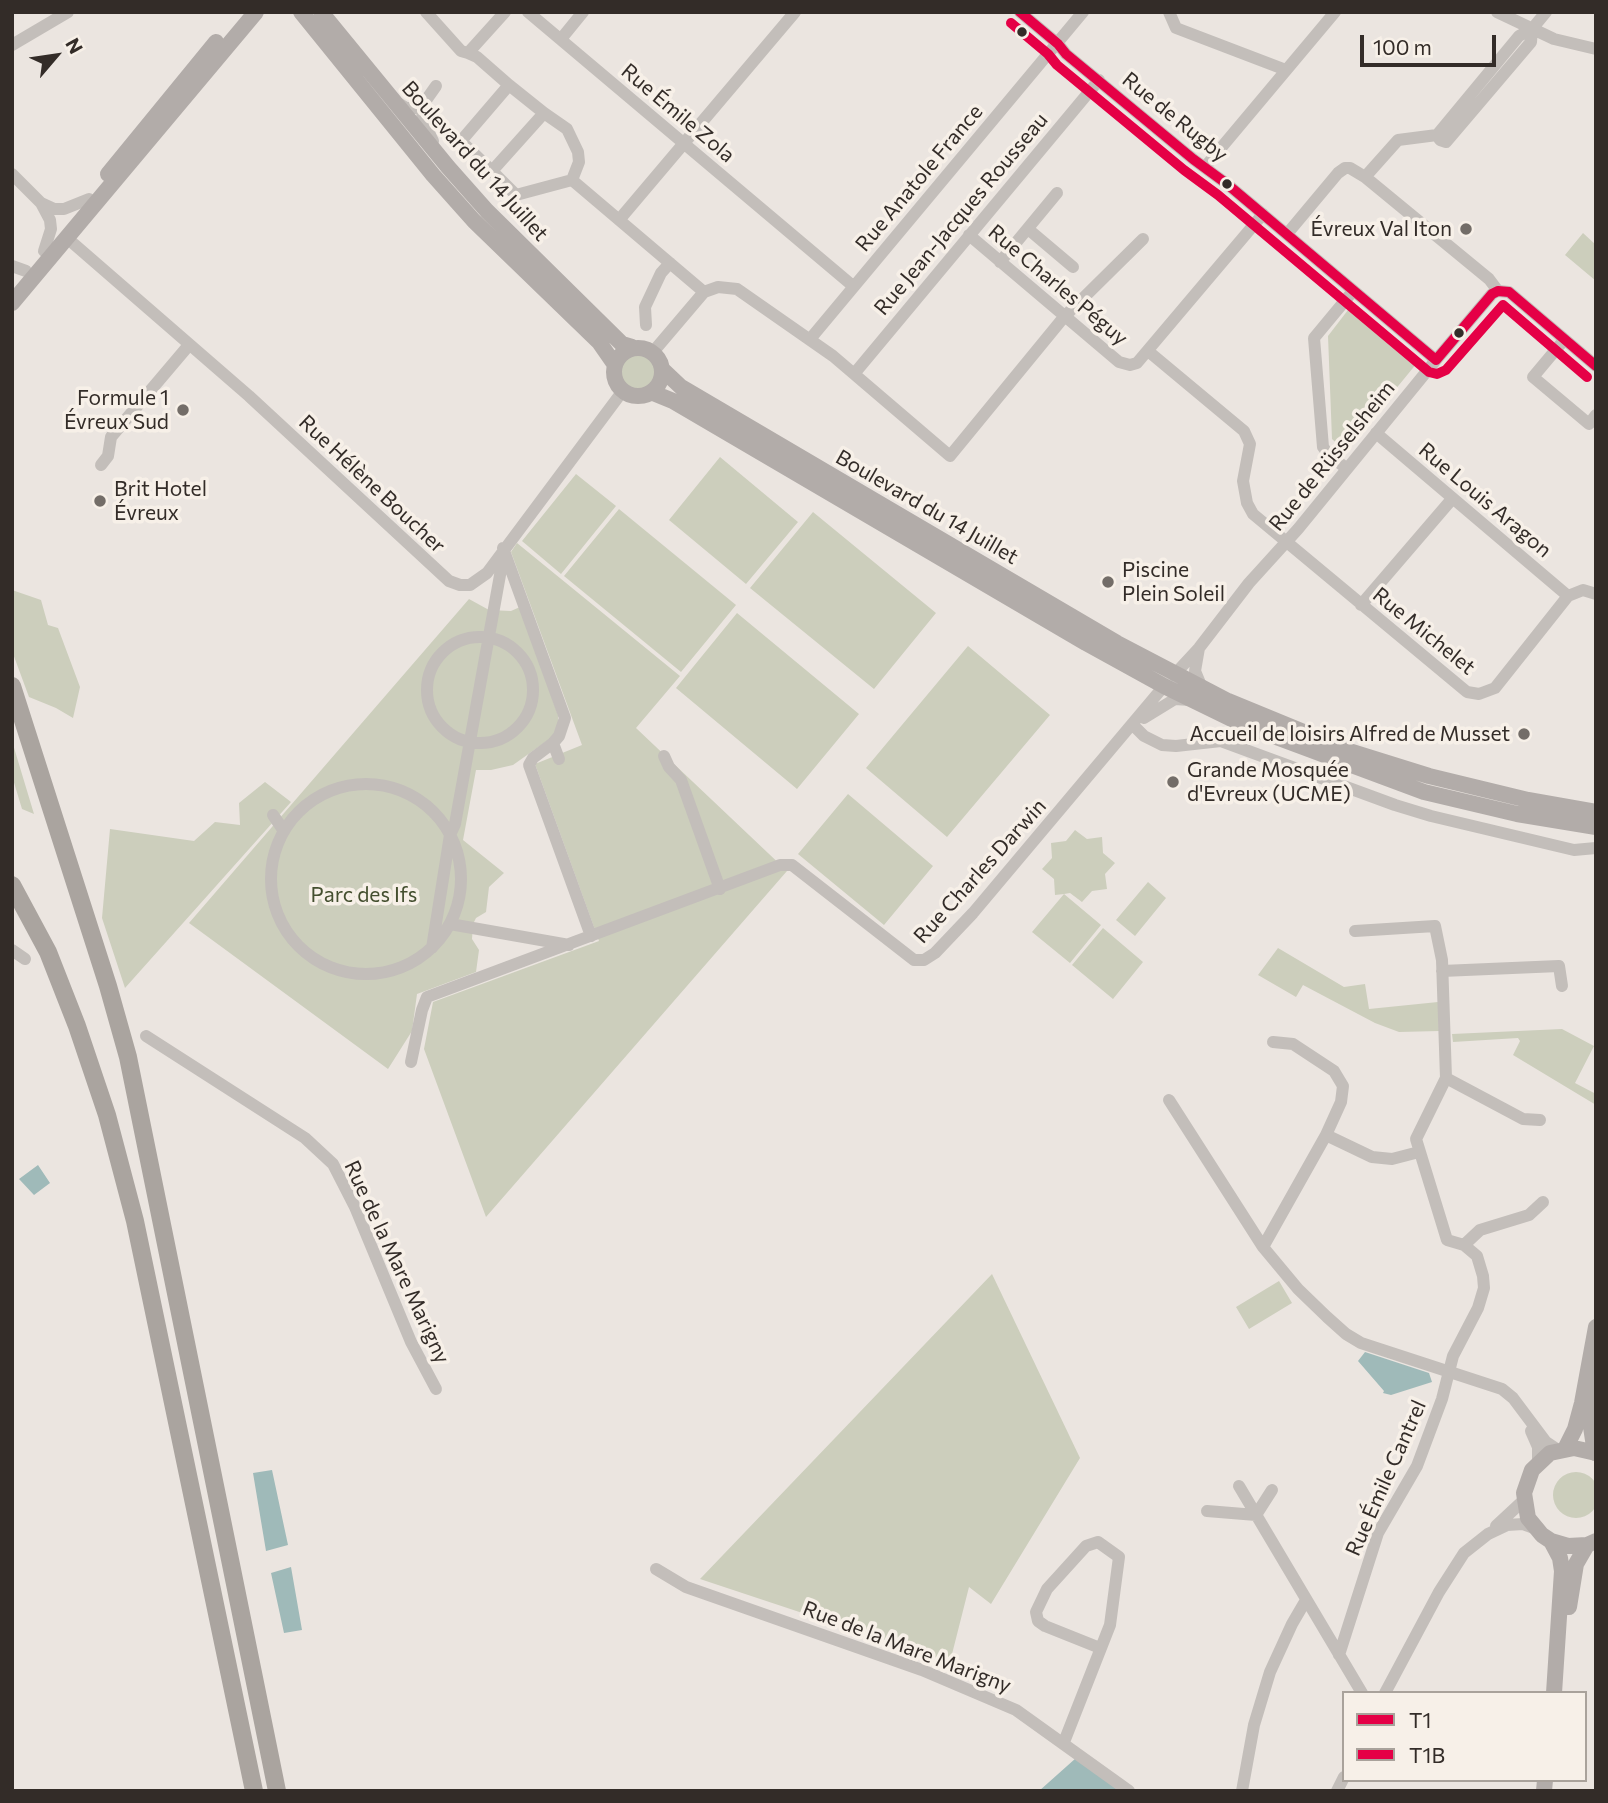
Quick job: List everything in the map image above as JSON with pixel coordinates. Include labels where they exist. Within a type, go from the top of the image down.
[{"type":"highway","points":[[12,686],[128,1057],[277,1791]]},
{"type":"highway","points":[[12,885],[48,952],[78,1026],[107,1115],[135,1221],[254,1791]]},
{"type":"main road","points":[[301,12],[433,175],[466,212],[599,342],[615,365]]},
{"type":"main road","points":[[12,303],[248,15]]},
{"type":"main road","points":[[12,288],[19,268],[44,251],[89,200],[130,145],[248,15]]},
{"type":"main road","name":"Boulevard du 14 Juillet","points":[[324,17],[448,167],[520,245],[622,344],[653,352],[662,369],[681,387],[1116,643],[1244,725],[1424,792],[1517,814],[1596,827]]},
{"type":"main road","points":[[622,391],[615,383],[615,365],[632,347]]},
{"type":"main road","points":[[651,392],[656,387],[662,369]]},
{"type":"main road","name":"Boulevard du 14 Juillet","points":[[622,391],[635,397],[651,392],[673,401],[1064,630],[1167,676]]},
{"type":"main road","name":"Boulevard du 14 Juillet","points":[[1197,694],[1352,752],[1429,776],[1528,800],[1596,812]]},
{"type":"main road","points":[[1593,1542],[1569,1546],[1551,1541],[1534,1528],[1528,1518],[1524,1500],[1527,1478],[1538,1463],[1561,1449],[1575,1429],[1596,1326]]},
{"type":"main road","points":[[1561,1449],[1583,1449],[1596,1453],[1591,1427],[1596,1381]]},
{"type":"main road","points":[[1551,1541],[1560,1558],[1562,1570],[1553,1691]]},
{"type":"main road","points":[[1559,1691],[1574,1576],[1579,1557],[1593,1542]]},
{"type":"street","points":[[12,45],[68,12]]},
{"type":"street","points":[[426,12],[461,51],[468,52],[567,129],[578,152],[579,162],[572,180]]},
{"type":"street","points":[[468,52],[505,12]]},
{"type":"street","name":"Rue Émile Zola","points":[[528,12],[853,286]]},
{"type":"street","points":[[561,39],[583,12]]},
{"type":"street","points":[[619,220],[791,17],[775,12]]},
{"type":"street","name":"Rue de Rugby","points":[[1020,12],[1066,54],[1263,214],[1436,360]]},
{"type":"street","name":"Rue Anatole France","points":[[811,338],[1083,12]]},
{"type":"street","points":[[1169,12],[1176,28],[1286,70]]},
{"type":"street","points":[[1205,167],[1335,12]]},
{"type":"street","points":[[1497,12],[1554,39],[1596,49]]},
{"type":"street","points":[[1365,177],[1398,140],[1437,135],[1519,36],[1532,29],[1546,12]]},
{"type":"street","name":"Rue Jean-Jacques Rousseau","points":[[854,374],[1099,80]]},
{"type":"street","points":[[509,85],[461,141],[516,195],[572,180]]},
{"type":"street","points":[[392,100],[406,108],[416,108],[424,103],[436,86]]},
{"type":"street","points":[[424,103],[422,118],[448,167]]},
{"type":"street","points":[[492,171],[544,113]]},
{"type":"street","points":[[1287,234],[1338,173],[1350,168],[1365,177],[1489,279],[1498,291],[1509,292],[1596,366]]},
{"type":"street","points":[[12,174],[41,203],[50,220],[51,229],[44,251]]},
{"type":"street","points":[[572,180],[704,292]]},
{"type":"street","points":[[1000,262],[1057,193]]},
{"type":"street","points":[[41,203],[54,209],[64,209],[89,200]]},
{"type":"street","name":"Rue Charles Péguy","points":[[969,235],[1123,365],[1137,363],[1263,214]]},
{"type":"street","points":[[1028,229],[1073,267]]},
{"type":"street","name":"Rue Hélène Boucher","points":[[67,238],[190,345],[449,581],[470,585],[487,573],[622,391]]},
{"type":"street","points":[[653,352],[704,292],[718,287],[737,289],[811,338],[950,456],[1064,317],[1143,239]]},
{"type":"street","points":[[646,325],[645,307],[661,273],[670,263]]},
{"type":"street","points":[[1346,468],[1323,447],[1314,338],[1353,291]]},
{"type":"street","name":"Rue de Rüsselsheim","points":[[1134,722],[1167,676],[1198,653],[1241,594],[1436,360],[1492,294],[1498,291]]},
{"type":"street","points":[[1564,340],[1533,377],[1589,424],[1596,415]]},
{"type":"street","points":[[101,465],[108,456],[111,437],[190,345]]},
{"type":"street","name":"Rue Michelet","points":[[1147,351],[1244,430],[1250,444],[1243,481],[1247,503],[1253,514],[1467,692],[1479,694],[1495,688],[1569,596]]},
{"type":"street","name":"Rue Louis Aragon","points":[[1376,433],[1569,596]]},
{"type":"street","points":[[1361,605],[1452,499]]},
{"type":"street","points":[[431,948],[504,550]]},
{"type":"street","points":[[504,550],[563,708],[563,727],[553,743],[533,758],[529,765],[591,936]]},
{"type":"street","points":[[1569,596],[1583,590],[1596,594]]},
{"type":"street","points":[[475,637],[489,638],[511,647],[527,665],[533,688],[532,700],[523,722],[515,731],[494,742],[470,743],[451,734],[435,720],[426,694],[427,680],[435,661],[449,646],[475,637]]},
{"type":"street","points":[[1198,653],[1195,671],[1197,694],[1175,699],[1134,722],[1144,736],[1162,745],[1175,746],[1221,741],[1431,816],[1574,850],[1596,848]]},
{"type":"street","name":"Rue Charles Darwin","points":[[411,1062],[427,997],[780,865],[792,864],[914,960],[924,960],[935,953],[973,912],[1134,722]]},
{"type":"street","points":[[553,743],[559,759]]},
{"type":"street","points":[[664,756],[669,767],[681,780],[720,889]]},
{"type":"street","points":[[368,784],[385,786],[416,799],[429,808],[450,835],[460,864],[458,902],[450,924],[431,948],[409,964],[370,974],[330,967],[307,953],[281,922],[273,896],[272,869],[278,843],[285,831],[294,817],[320,796],[335,789],[368,784]]},
{"type":"street","points":[[273,815],[285,831]]},
{"type":"street","points":[[450,924],[570,945]]},
{"type":"street","points":[[1326,1135],[1372,1157],[1392,1159],[1419,1152],[1416,1139],[1446,1078],[1441,971],[1435,926],[1355,931]]},
{"type":"street","points":[[12,950],[25,958]]},
{"type":"street","points":[[1441,971],[1559,966],[1562,986]]},
{"type":"street","name":"Rue de la Mare Marigny","points":[[146,1036],[305,1138],[333,1164],[350,1194],[411,1342],[436,1389]]},
{"type":"street","points":[[1263,1247],[1326,1135],[1342,1102],[1343,1086],[1334,1072],[1293,1044],[1273,1042]]},
{"type":"street","points":[[1446,1078],[1523,1119],[1540,1120]]},
{"type":"street","points":[[1169,1100],[1263,1247],[1298,1289],[1346,1334],[1362,1343],[1502,1390],[1513,1398],[1521,1411],[1538,1447],[1538,1463]]},
{"type":"street","name":"Rue Émile Cantrel","points":[[1339,1655],[1378,1533],[1417,1466],[1442,1399],[1454,1356],[1482,1300],[1484,1288],[1477,1256],[1464,1245],[1447,1240],[1419,1152]]},
{"type":"street","points":[[1464,1245],[1480,1230],[1529,1215],[1544,1202]]},
{"type":"street","points":[[1521,1411],[1546,1442],[1561,1449]]},
{"type":"street","points":[[1239,1486],[1361,1691]]},
{"type":"street","points":[[1256,1515],[1272,1490]]},
{"type":"street","points":[[1488,1534],[1524,1500]]},
{"type":"street","points":[[1207,1511],[1256,1515]]},
{"type":"street","points":[[1386,1691],[1454,1564],[1473,1544],[1511,1523],[1534,1528]]},
{"type":"street","points":[[1064,1742],[1110,1625],[1119,1558],[1098,1542],[1086,1546],[1047,1589],[1036,1612],[1038,1622],[1045,1626],[1100,1648]]},
{"type":"street","name":"Rue de la Mare Marigny","points":[[656,1569],[687,1587],[934,1675],[1016,1710],[1129,1791]]},
{"type":"street","points":[[1242,1791],[1254,1725],[1270,1672],[1306,1600]]},
{"type":"green space","points":[[1583,233],[1596,245],[1596,281],[1565,255]]},
{"type":"green space","points":[[1355,308],[1417,363],[1345,451],[1332,439],[1328,336],[1348,310]]},
{"type":"green space","points":[[639,353],[652,359],[658,372],[652,385],[639,391],[626,385],[620,372],[626,359]]},
{"type":"green space","points":[[720,457],[798,522],[746,584],[669,520]]},
{"type":"green space","points":[[576,474],[616,506],[561,574],[522,541]]},
{"type":"green space","points":[[619,509],[736,605],[681,672],[564,576]]},
{"type":"green space","points":[[813,512],[936,613],[874,689],[750,588]]},
{"type":"green space","points":[[517,543],[680,676],[636,728],[787,871],[486,1217],[424,1049],[433,1002],[599,941],[535,764],[582,745],[511,552]]},
{"type":"green space","points":[[12,590],[41,600],[48,625],[58,628],[80,687],[73,718],[29,697],[12,651]]},
{"type":"green space","name":"Parc des Ifs","points":[[469,599],[489,610],[511,611],[520,607],[558,715],[558,733],[513,765],[476,770],[463,840],[504,873],[489,887],[486,912],[476,918],[473,924],[472,939],[479,950],[476,972],[417,994],[412,1031],[388,1069],[189,923]]},
{"type":"green space","points":[[737,613],[859,714],[797,789],[676,688]]},
{"type":"green space","points":[[968,646],[1050,715],[947,837],[866,768]]},
{"type":"green space","points":[[12,741],[34,814],[22,809],[12,776]]},
{"type":"green space","points":[[265,782],[291,802],[125,988],[102,918],[110,829],[194,841],[215,822],[240,825],[239,803]]},
{"type":"green space","points":[[848,794],[933,866],[884,925],[798,854]]},
{"type":"green space","points":[[1075,830],[1087,839],[1102,837],[1103,853],[1115,863],[1105,874],[1107,889],[1092,891],[1082,902],[1070,893],[1055,895],[1054,879],[1042,869],[1052,858],[1051,843],[1066,841]]},
{"type":"green space","points":[[1148,882],[1166,898],[1135,936],[1116,920]]},
{"type":"green space","points":[[1064,894],[1101,925],[1070,963],[1032,932]]},
{"type":"green space","points":[[1103,928],[1143,962],[1113,999],[1072,965]]},
{"type":"green space","points":[[1278,948],[1344,987],[1365,984],[1369,1009],[1438,1002],[1439,1031],[1399,1032],[1375,1023],[1303,985],[1296,997],[1258,975]]},
{"type":"green space","points":[[1562,1029],[1594,1046],[1575,1083],[1596,1094],[1596,1105],[1513,1055],[1520,1041],[1518,1038],[1453,1042],[1452,1034]]},
{"type":"green space","points":[[992,1274],[1080,1458],[991,1604],[969,1587],[950,1662],[700,1579]]},
{"type":"green space","points":[[1279,1281],[1292,1303],[1249,1329],[1236,1307]]},
{"type":"green space","points":[[1576,1472],[1592,1479],[1599,1495],[1592,1511],[1576,1518],[1560,1511],[1553,1495],[1560,1479]]},
{"type":"water","points":[[38,1165],[50,1183],[34,1195],[19,1179]]},
{"type":"water","points":[[1365,1352],[1429,1373],[1432,1382],[1391,1395],[1383,1393],[1358,1361]]},
{"type":"water","points":[[272,1470],[288,1545],[266,1551],[253,1473]]},
{"type":"water","points":[[291,1567],[302,1630],[284,1633],[271,1573]]},
{"type":"water","points":[[1076,1758],[1120,1791],[1039,1791]]},
{"type":"transit line","name":"T1","points":[[1020,12],[1066,54],[1227,184],[1436,360]]},
{"type":"transit line","name":"T1B","points":[[1011,23],[1057,65],[1218,195],[1429,372],[1437,374],[1446,370],[1503,305],[1587,377]]},
{"type":"transit line","name":"T1","points":[[1498,291],[1509,292],[1596,366]]},
{"type":"transit line","name":"T1","points":[[1436,360],[1492,294],[1498,291]]},
{"type":"place","name":"Évreux Val Iton","points":[[1466,229]]},
{"type":"place","name":"Formule 1 Évreux Sud","points":[[183,410]]},
{"type":"place","name":"Brit Hotel Évreux","points":[[100,501]]},
{"type":"place","name":"Piscine Plein Soleil","points":[[1108,582]]},
{"type":"place","name":"Accueil de loisirs Alfred de Musset","points":[[1524,734]]},
{"type":"place","name":"Grande Mosquée d'Evreux (UCME)","points":[[1173,782]]}]
